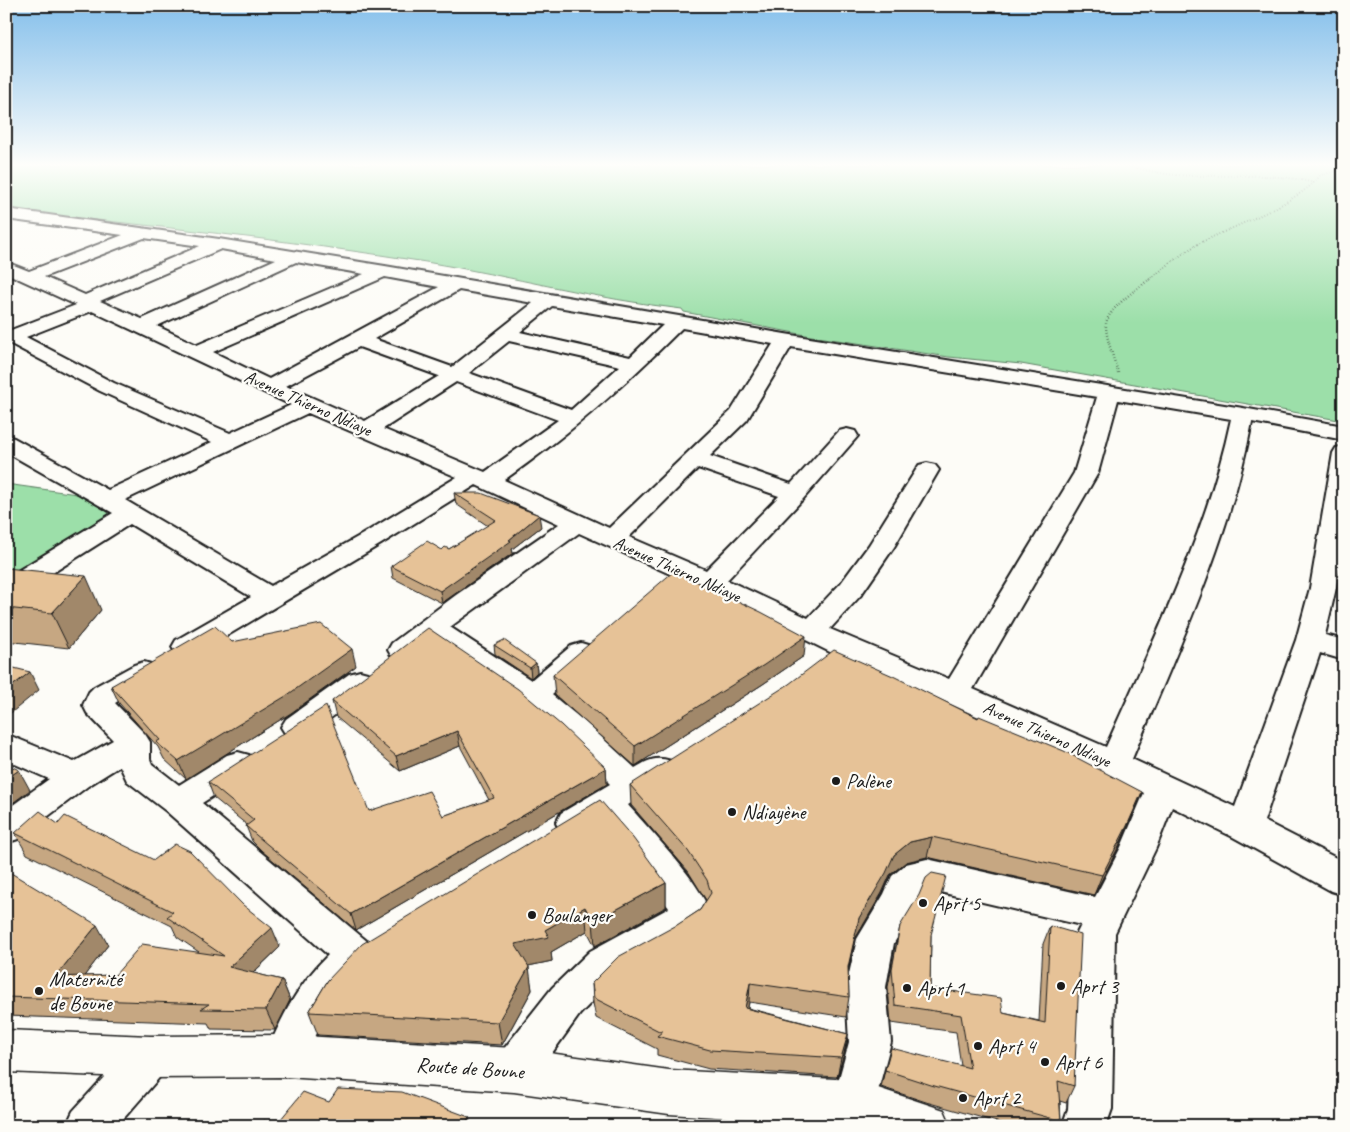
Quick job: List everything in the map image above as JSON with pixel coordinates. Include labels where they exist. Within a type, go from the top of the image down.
[{"type":"street","points":[[28,217],[145,232],[385,271],[677,322],[1243,414],[1344,433]]},
{"type":"street","points":[[18,272],[145,232]]},
{"type":"street","points":[[8,336],[88,304],[219,244]]},
{"type":"street","points":[[142,326],[294,257]]},
{"type":"street","points":[[197,352],[385,271]]},
{"type":"street","name":"Avenue Thierno Ndiaye","points":[[18,272],[142,326],[308,405],[480,478],[710,582],[842,646],[955,693],[1114,764],[1245,827],[1344,880]]},
{"type":"street","points":[[269,387],[358,340],[457,284]]},
{"type":"street","points":[[367,429],[456,374],[548,300]]},
{"type":"street","points":[[286,1056],[304,1016],[321,988],[366,946],[139,772],[134,759],[134,742],[98,705],[104,695],[372,539],[535,448],[574,418],[635,364],[677,322]]},
{"type":"street","points":[[506,334],[635,364]]},
{"type":"street","points":[[8,336],[107,387],[231,442]]},
{"type":"street","points":[[358,340],[574,418]]},
{"type":"street","points":[[612,539],[739,415],[785,340]]},
{"type":"street","points":[[955,693],[1086,473],[1108,393]]},
{"type":"street","points":[[107,499],[308,405]]},
{"type":"street","points":[[1114,764],[1187,597],[1238,445],[1243,414]]},
{"type":"street","points":[[710,582],[795,494],[847,436]]},
{"type":"street","points":[[6,443],[107,499],[272,598]]},
{"type":"street","points":[[1245,827],[1310,640],[1324,588],[1344,453]]},
{"type":"street","points":[[695,459],[795,494]]},
{"type":"street","points":[[811,632],[851,589],[880,547],[928,470]]},
{"type":"street","points":[[6,590],[130,513]]},
{"type":"street","points":[[178,802],[303,723],[466,601],[577,523]]},
{"type":"street","points":[[656,588],[678,569]]},
{"type":"street","points":[[432,628],[532,695],[575,731],[620,795],[647,852],[689,906],[690,912],[685,918],[663,932],[604,963],[566,1000],[514,1070]]},
{"type":"street","points":[[532,695],[597,638]]},
{"type":"street","points":[[1310,640],[1344,650]]},
{"type":"street","points":[[812,668],[842,646]]},
{"type":"street","points":[[6,829],[76,777],[134,742]]},
{"type":"street","points":[[6,746],[76,777]]},
{"type":"street","points":[[545,840],[684,754]]},
{"type":"street","points":[[1084,1126],[1090,1109],[1096,933],[1138,848],[1163,788]]},
{"type":"street","points":[[847,1114],[870,1042],[866,987],[876,940],[900,901],[905,887],[913,879],[919,875],[927,874],[940,876],[1104,915]]},
{"type":"street","name":"Route de Boune","points":[[6,1051],[150,1057],[286,1056],[514,1070],[928,1126]]},
{"type":"street","points":[[88,1126],[150,1057]]},
{"type":"path","points":[[1108,393],[1119,376],[1105,325],[1110,314],[1122,301],[1196,245],[1255,217]]},
{"type":"green space","points":[[65,217],[1344,217],[1344,421],[1021,364],[949,357],[811,336],[684,312],[682,309],[617,299],[426,262],[218,233]]},
{"type":"green space","points":[[6,484],[84,495],[114,517],[6,583]]},
{"type":"building","points":[[454,493],[481,493],[539,515],[509,540],[511,541],[440,591],[391,566],[427,541],[442,550],[445,547],[449,549],[496,520]]},
{"type":"building","points":[[6,568],[86,576],[52,613],[6,608]]},
{"type":"building","points":[[674,571],[761,612],[806,636],[764,665],[635,746],[553,675]]},
{"type":"building","points":[[321,624],[352,649],[286,696],[178,761],[156,742],[160,740],[111,686],[215,626],[232,642]]},
{"type":"building","points":[[428,628],[518,689],[561,725],[606,768],[351,914],[246,826],[254,820],[208,782],[326,706],[369,811],[429,791],[443,816],[494,798],[457,731],[396,756],[332,701]]},
{"type":"building","points":[[504,640],[536,663],[530,668],[494,645]]},
{"type":"building","points":[[834,650],[893,676],[978,718],[979,716],[1064,751],[1142,792],[1127,826],[1102,875],[932,837],[910,842],[894,855],[886,873],[859,918],[848,967],[849,997],[750,983],[745,1008],[848,1034],[841,1058],[710,1050],[657,1036],[662,1032],[662,1029],[661,1032],[594,998],[592,983],[618,957],[677,925],[700,910],[711,893],[707,880],[688,851],[630,785],[789,684]]},
{"type":"building","points":[[6,666],[30,672],[6,691]]},
{"type":"building","points":[[6,764],[19,770],[6,779]]},
{"type":"building","points":[[600,800],[633,838],[666,883],[593,922],[585,907],[545,930],[549,937],[515,944],[529,967],[498,1022],[309,1012],[328,980],[362,944]]},
{"type":"building","points":[[40,811],[58,824],[65,816],[154,860],[175,844],[190,851],[243,905],[272,928],[229,967],[282,980],[266,1010],[201,1009],[209,1004],[6,997],[6,870],[97,925],[55,977],[115,975],[142,944],[224,956],[167,917],[173,912],[15,833]]},
{"type":"building","points":[[932,873],[946,876],[931,935],[930,988],[1001,998],[1003,1013],[1045,1023],[1050,926],[1081,935],[1074,1086],[1058,1081],[1061,1121],[931,1085],[885,1070],[891,1048],[970,1068],[961,1015],[895,1005],[892,969],[900,926],[919,895],[926,878]]},
{"type":"building","points":[[338,1089],[402,1092],[469,1117],[464,1126],[261,1126],[264,1120],[276,1125],[303,1092],[329,1102]]},
{"type":"place","name":"Palène","points":[[836,781]]},
{"type":"place","name":"Ndiayène","points":[[732,812]]},
{"type":"place","name":"Aprt 5","points":[[923,903]]},
{"type":"place","name":"Boulanger","points":[[532,915]]},
{"type":"place","name":"Aprt 3","points":[[1061,986]]},
{"type":"place","name":"Aprt 1","points":[[907,988]]},
{"type":"place","name":"Maternité de Boune","points":[[39,991]]},
{"type":"place","name":"Aprt 4","points":[[978,1046]]},
{"type":"place","name":"Aprt 6","points":[[1045,1062]]},
{"type":"place","name":"Aprt 2","points":[[963,1098]]}]
